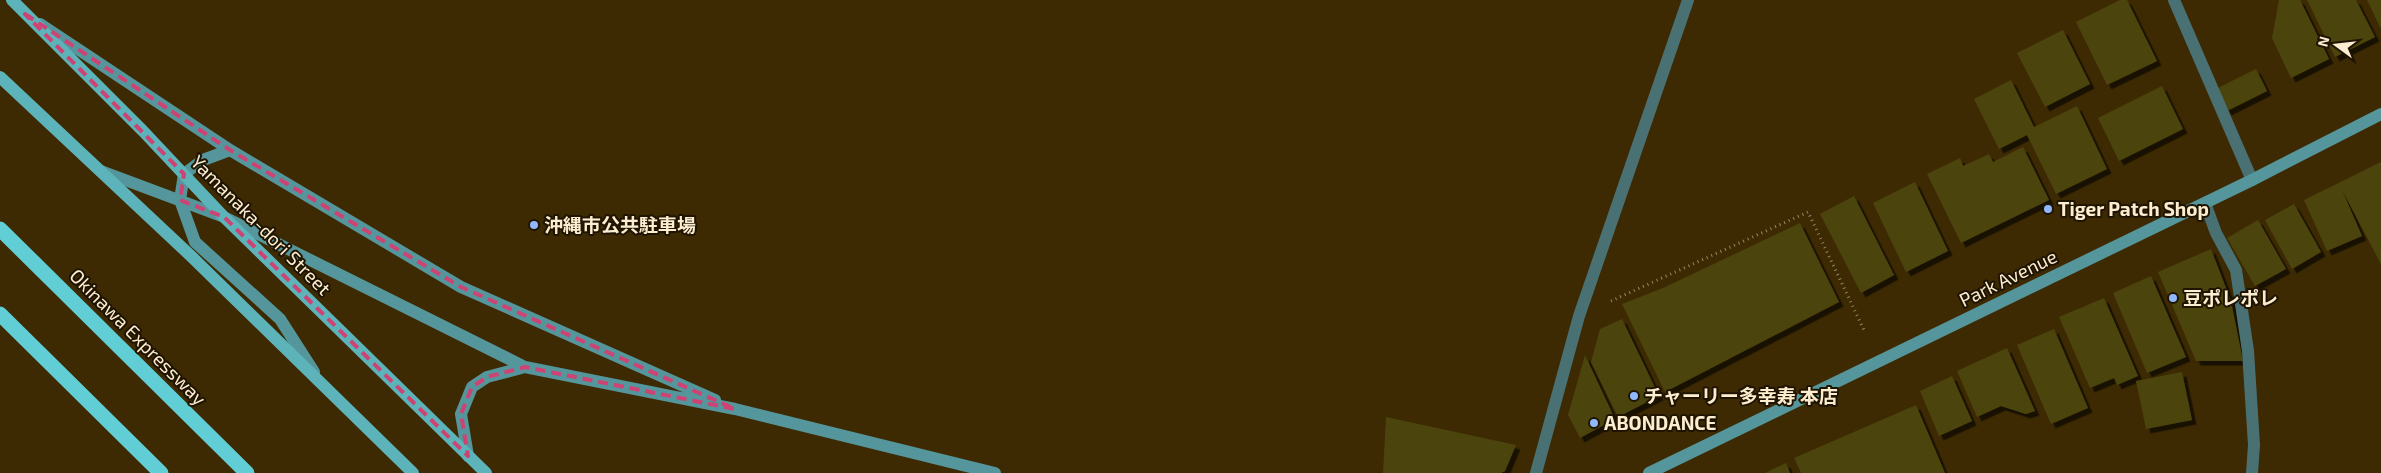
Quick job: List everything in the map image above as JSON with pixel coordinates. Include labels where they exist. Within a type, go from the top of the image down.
[{"type":"highway","name":"Okinawa Expressway","points":[[0,229],[247,473]]},
{"type":"highway","points":[[0,314],[161,473]]},
{"type":"main road","name":"Yamanaka-dori Street","points":[[12,0],[224,217],[486,473]]},
{"type":"main road","points":[[0,76],[96,169],[193,258],[413,473]]},
{"type":"street","points":[[1536,473],[1579,316],[1688,0]]},
{"type":"street","points":[[2174,0],[2252,180]]},
{"type":"street","points":[[25,14],[230,150],[461,287],[735,409]]},
{"type":"street","name":"Park Avenue","points":[[1649,473],[2252,180],[2381,114]]},
{"type":"street","points":[[230,150],[203,160],[184,174],[180,200],[196,242],[280,320],[320,382]]},
{"type":"street","points":[[96,169],[224,217],[525,367],[735,409],[995,473]]},
{"type":"street","points":[[2205,203],[2216,234],[2236,270],[2248,360],[2254,445],[2252,473]]},
{"type":"street","points":[[468,456],[461,414],[472,387],[487,377],[525,367]]},
{"type":"path","points":[[1579,316],[1808,212],[1864,330]]},
{"type":"highlighted area","points":[[25,14],[230,150],[461,287],[735,409],[525,367],[487,377],[472,387],[461,414],[468,456],[224,217],[180,200],[184,174]]},
{"type":"building","points":[[2120,0],[2127,0],[2157,61],[2107,85],[2076,22]]},
{"type":"building","points":[[2279,0],[2300,0],[2329,59],[2291,78],[2272,38]]},
{"type":"building","points":[[2307,0],[2356,0],[2375,37],[2335,57]]},
{"type":"building","points":[[2367,0],[2381,0],[2381,29]]},
{"type":"building","points":[[2063,30],[2090,84],[2045,107],[2017,53]]},
{"type":"building","points":[[2256,69],[2267,91],[2227,111],[2216,89]]},
{"type":"building","points":[[2011,80],[2034,127],[2077,106],[2107,169],[2056,194],[2027,135],[1999,149],[1974,99]]},
{"type":"building","points":[[2162,86],[2183,129],[2119,161],[2098,118]]},
{"type":"building","points":[[2023,147],[2049,200],[1961,243],[1927,174],[1960,158],[1963,166],[1989,154],[1993,162]]},
{"type":"building","points":[[2381,162],[2381,264],[2342,190],[2362,236],[2327,251],[2304,200]]},
{"type":"building","points":[[1915,182],[1948,251],[1906,272],[1873,203]]},
{"type":"building","points":[[1854,196],[1894,275],[1861,293],[1820,214]]},
{"type":"building","points":[[2294,204],[2321,252],[2292,269],[2265,220]]},
{"type":"building","points":[[2258,220],[2286,269],[2255,286],[2227,238]]},
{"type":"building","points":[[1800,223],[1839,302],[1665,392],[1622,304],[1663,288]]},
{"type":"building","points":[[2211,249],[2231,301],[2243,361],[2196,361],[2158,272]]},
{"type":"building","points":[[2151,276],[2186,357],[2147,373],[2113,293]]},
{"type":"building","points":[[2104,298],[2138,376],[2117,385],[2114,378],[2090,388],[2059,317]]},
{"type":"building","points":[[1622,319],[1659,396],[1618,417],[1591,362],[1600,329]]},
{"type":"building","points":[[2054,329],[2088,408],[2051,424],[2017,345]]},
{"type":"building","points":[[2007,348],[2035,411],[2026,414],[2001,406],[1977,417],[1957,371]]},
{"type":"building","points":[[1585,355],[1615,419],[1580,438],[1568,415]]},
{"type":"building","points":[[2182,372],[2192,420],[2146,429],[2136,381]]},
{"type":"building","points":[[1952,376],[1972,421],[1939,436],[1920,391]]},
{"type":"building","points":[[1916,405],[1945,473],[1801,473],[1794,458]]},
{"type":"building","points":[[1386,417],[1516,445],[1505,471],[1501,473],[1383,473]]},
{"type":"building","points":[[1786,463],[1790,473],[1765,473]]},
{"type":"place","name":"Tiger Patch Shop","points":[[2048,209]]},
{"type":"place","name":"沖縄市公共駐車場","points":[[534,225]]},
{"type":"place","name":"豆ポレポレ","points":[[2173,298]]},
{"type":"place","name":"チャーリー多幸寿 本店","points":[[1634,396]]},
{"type":"place","name":"ABONDANCE","points":[[1594,423]]}]
